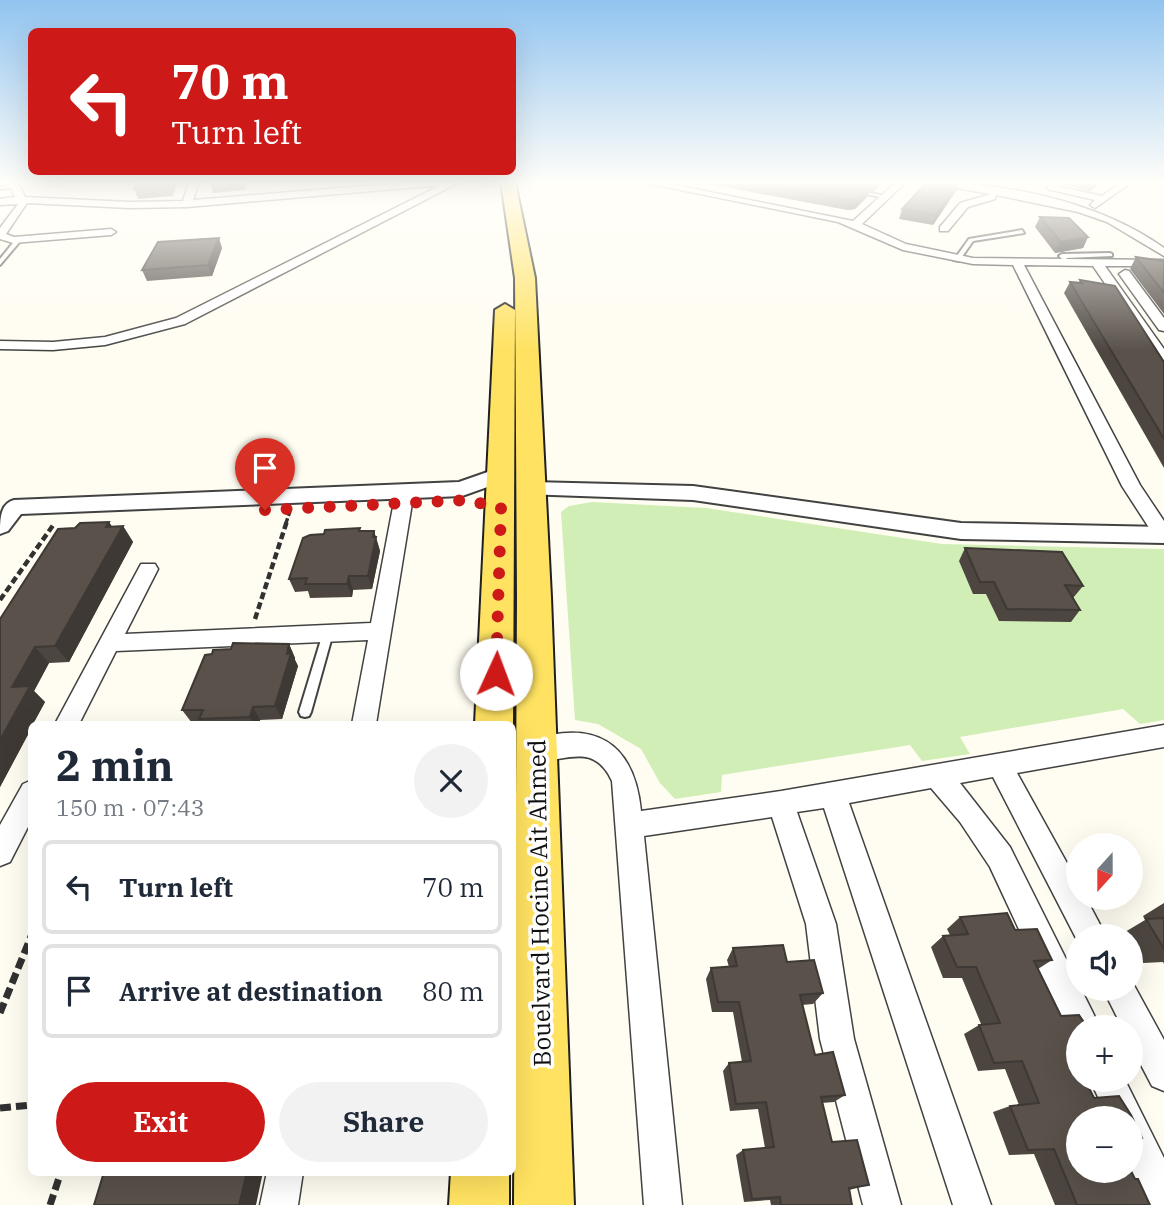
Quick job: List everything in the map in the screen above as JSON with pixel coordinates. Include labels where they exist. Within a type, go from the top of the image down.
[{"type":"main road","points":[[494,721],[512,490],[506,279],[501,238]]},
{"type":"main road","name":"Bouelvard Hocine Ait Ahmed","points":[[518,238],[525,278],[512,490],[536,750],[544,1205]]},
{"type":"main road","points":[[479,1205],[480,1176]]},
{"type":"street","points":[[15,238],[29,238]]},
{"type":"street","points":[[0,345],[80,346],[162,328],[205,310],[344,238]]},
{"type":"street","points":[[885,238],[903,247],[957,260],[1164,263]]},
{"type":"street","points":[[1144,238],[1164,253]]},
{"type":"street","points":[[1017,262],[1131,486],[1164,535]]},
{"type":"street","points":[[1096,262],[1164,359]]},
{"type":"street","points":[[1125,274],[1164,327]]},
{"type":"street","points":[[3,516],[57,520],[291,509],[462,489],[693,493],[961,531],[1164,535]]},
{"type":"street","points":[[3,516],[404,497],[467,500],[512,490]]},
{"type":"street","points":[[365,721],[404,497]]},
{"type":"street","points":[[69,721],[148,569]]},
{"type":"street","points":[[110,643],[381,631]]},
{"type":"street","points":[[630,825],[780,803],[1164,736]]},
{"type":"street","points":[[536,750],[577,743],[590,745],[613,758],[625,780],[663,1205]]},
{"type":"street","points":[[999,764],[1085,924]]},
{"type":"street","points":[[936,774],[969,813],[1000,858],[1076,1015]]},
{"type":"street","points":[[832,793],[972,1205]]},
{"type":"street","points":[[0,852],[28,800]]},
{"type":"street","points":[[780,803],[821,924],[836,1039],[882,1205]]},
{"type":"street","points":[[1125,1001],[1164,1074]]},
{"type":"street","points":[[1143,1154],[1164,1197]]},
{"type":"street","points":[[279,1205],[284,1176]]},
{"type":"lane","points":[[957,260],[971,240],[982,238]]},
{"type":"lane","points":[[0,263],[19,239]]},
{"type":"lane","points":[[1068,262],[1062,256],[1110,255]]},
{"type":"lane","points":[[306,712],[328,633]]},
{"type":"path","points":[[249,637],[291,509]]},
{"type":"path","points":[[0,600],[57,520]]},
{"type":"path","points":[[0,1013],[28,944]]},
{"type":"path","points":[[0,1108],[28,1105]]},
{"type":"path","points":[[50,1205],[60,1176]]},
{"type":"green space","points":[[592,502],[706,508],[942,544],[1164,549],[1164,720],[1140,724],[1123,709],[960,737],[970,754],[922,761],[910,745],[722,775],[721,792],[675,799],[660,783],[641,749],[598,724],[575,720],[561,512],[569,506]]},
{"type":"building","points":[[219,238],[208,265],[142,270],[158,242]]},
{"type":"building","points":[[1058,238],[1081,238],[1061,242]]},
{"type":"building","points":[[1136,257],[1164,261],[1164,293]]},
{"type":"building","points":[[1080,280],[1115,286],[1164,362],[1164,439],[1070,282],[1082,283]]},
{"type":"building","points":[[109,522],[106,527],[123,526],[55,646],[35,647],[12,687],[30,686],[0,740],[0,619],[58,529],[75,528],[80,523]]},
{"type":"building","points":[[360,528],[359,531],[374,531],[373,537],[376,537],[368,576],[349,576],[347,584],[305,584],[307,578],[289,579],[303,538],[324,534],[325,530]]},
{"type":"building","points":[[965,548],[1062,552],[1083,586],[1065,585],[1080,610],[1007,609],[994,582],[980,582]]},
{"type":"building","points":[[233,643],[289,644],[287,654],[291,653],[275,706],[253,707],[250,717],[199,719],[203,710],[182,710],[205,655],[212,654],[213,650],[231,649]]},
{"type":"building","points":[[1007,913],[1015,930],[1037,929],[1052,960],[1034,961],[1061,1016],[1066,1016],[1066,1092],[1091,1092],[1094,1098],[1119,1096],[1125,1106],[1066,1106],[1066,1178],[1054,1149],[1028,1150],[1010,1106],[1039,1103],[1022,1061],[994,1063],[979,1025],[1000,1023],[976,967],[957,967],[943,936],[968,934],[960,917]]},
{"type":"building","points":[[1164,918],[1164,949],[1146,919]]},
{"type":"building","points":[[783,945],[787,962],[814,960],[823,993],[800,995],[815,1055],[833,1052],[845,1095],[821,1097],[832,1142],[857,1140],[869,1185],[849,1188],[852,1205],[781,1205],[780,1197],[752,1199],[743,1150],[774,1147],[766,1102],[736,1104],[729,1063],[751,1061],[739,1002],[718,1002],[711,968],[737,966],[733,948]]},
{"type":"building","points":[[103,1176],[246,1176],[239,1205],[94,1205]]},
{"type":"building","points":[[1068,1183],[1140,1183],[1150,1205],[1077,1205]]},
{"type":"route","points":[[265,510],[467,500],[501,508],[496,674]]}]
